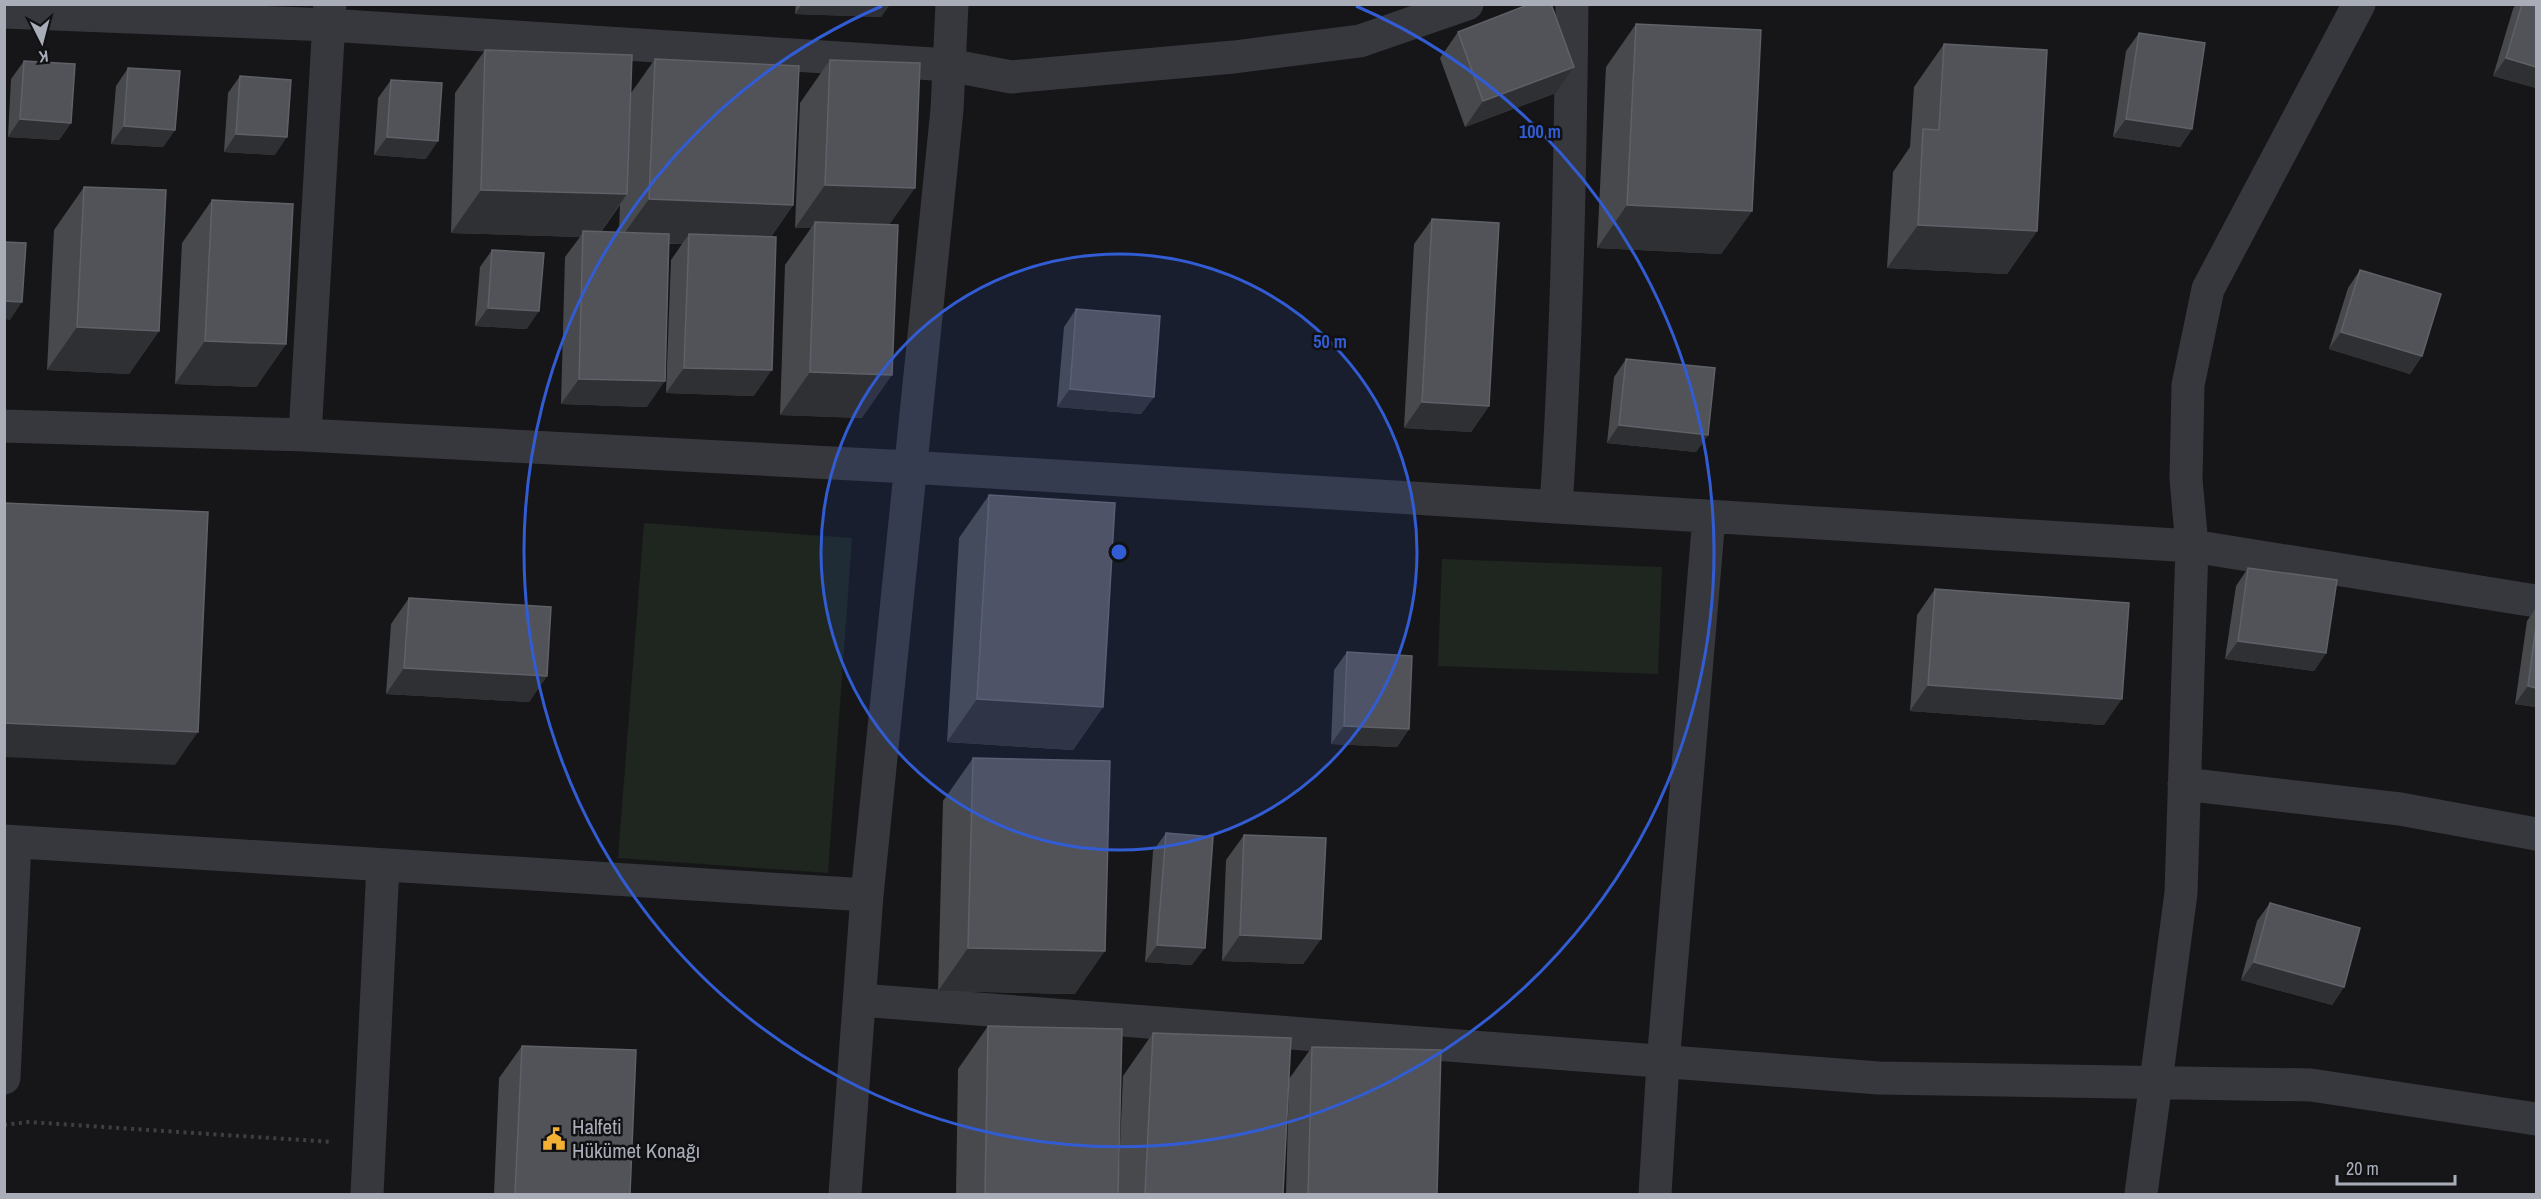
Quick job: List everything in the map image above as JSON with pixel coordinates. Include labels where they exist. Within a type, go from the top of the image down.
[{"type":"street","points":[[845,1194],[867,895],[946,110],[952,4]]},
{"type":"street","points":[[4,12],[329,15],[949,65],[1011,78],[1233,57],[1349,42],[1393,16],[1467,4]]},
{"type":"street","points":[[1556,507],[1565,360],[1572,4]]},
{"type":"street","points":[[2140,1194],[2181,893],[2192,546],[2186,478],[2188,385],[2208,289],[2359,4]]},
{"type":"street","points":[[305,435],[329,15]]},
{"type":"street","points":[[4,426],[305,435],[909,467],[2192,546],[2536,601]]},
{"type":"street","points":[[1655,1194],[1663,1063],[1709,517]]},
{"type":"street","points":[[2184,784],[2400,809],[2536,834]]},
{"type":"street","points":[[4,1078],[10,841],[867,895]]},
{"type":"street","points":[[366,1194],[383,865]]},
{"type":"street","points":[[860,1000],[1879,1078],[2311,1085],[2536,1119]]},
{"type":"path","points":[[4,1125],[28,1122],[369,1146]]},
{"type":"shaded area","points":[[644,523],[852,538],[828,873],[618,858]]},
{"type":"shaded area","points":[[1442,559],[1662,567],[1658,674],[1438,666]]},
{"type":"building","points":[[1530,4],[1551,4],[1574,67],[1483,101],[1458,32]]},
{"type":"building","points":[[2522,4],[2536,4],[2536,67],[2506,58]]},
{"type":"building","points":[[1636,24],[1761,30],[1752,211],[1627,205]]},
{"type":"building","points":[[2139,33],[2205,43],[2192,129],[2126,119]]},
{"type":"building","points":[[1944,44],[2047,50],[2037,231],[1918,225],[1923,129],[1939,130]]},
{"type":"building","points":[[485,50],[632,55],[627,194],[481,190]]},
{"type":"building","points":[[655,59],[799,66],[793,205],[649,199]]},
{"type":"building","points":[[830,60],[920,63],[915,188],[825,185]]},
{"type":"building","points":[[24,61],[75,64],[71,123],[20,119]]},
{"type":"building","points":[[128,68],[180,71],[175,130],[124,126]]},
{"type":"building","points":[[240,76],[291,80],[287,137],[236,134]]},
{"type":"building","points":[[391,80],[442,83],[438,141],[387,137]]},
{"type":"building","points":[[84,187],[166,190],[159,331],[77,327]]},
{"type":"building","points":[[212,200],[293,204],[286,344],[205,341]]},
{"type":"building","points":[[1432,219],[1499,223],[1489,406],[1422,402]]},
{"type":"building","points":[[815,222],[898,225],[892,375],[810,372]]},
{"type":"building","points":[[583,231],[669,234],[665,381],[579,379]]},
{"type":"building","points":[[689,234],[776,237],[772,370],[684,368]]},
{"type":"building","points":[[4,242],[26,243],[22,302],[4,301]]},
{"type":"building","points":[[492,250],[544,253],[539,311],[488,308]]},
{"type":"building","points":[[2360,270],[2441,294],[2422,356],[2341,332]]},
{"type":"building","points":[[1076,309],[1160,316],[1154,397],[1070,389]]},
{"type":"building","points":[[1626,359],[1715,368],[1708,435],[1619,425]]},
{"type":"building","points":[[989,495],[1115,503],[1103,707],[977,699]]},
{"type":"building","points":[[4,503],[208,512],[198,732],[4,723]]},
{"type":"building","points":[[2248,568],[2337,580],[2326,653],[2238,641]]},
{"type":"building","points":[[1935,589],[2129,603],[2122,699],[1928,685]]},
{"type":"building","points":[[409,598],[551,607],[547,676],[404,668]]},
{"type":"building","points":[[2536,626],[2536,688],[2528,686]]},
{"type":"building","points":[[1347,652],[1412,656],[1409,729],[1344,726]]},
{"type":"building","points":[[973,758],[1110,761],[1105,951],[968,948]]},
{"type":"building","points":[[1166,833],[1213,837],[1205,948],[1157,945]]},
{"type":"building","points":[[1244,835],[1326,838],[1321,939],[1240,935]]},
{"type":"building","points":[[2270,903],[2360,928],[2344,987],[2254,962]]},
{"type":"building","points":[[988,1026],[1122,1029],[1118,1194],[985,1194]]},
{"type":"building","points":[[1153,1033],[1291,1038],[1283,1194],[1145,1194]]},
{"type":"building","name":"Halfeti Hükümet Konağı","points":[[522,1046],[636,1050],[630,1194],[515,1194]]},
{"type":"building","points":[[1312,1047],[1441,1050],[1437,1194],[1308,1194]]},
{"type":"place","name":"Halfeti Hükümet Konağı","points":[[554,1139]]}]
